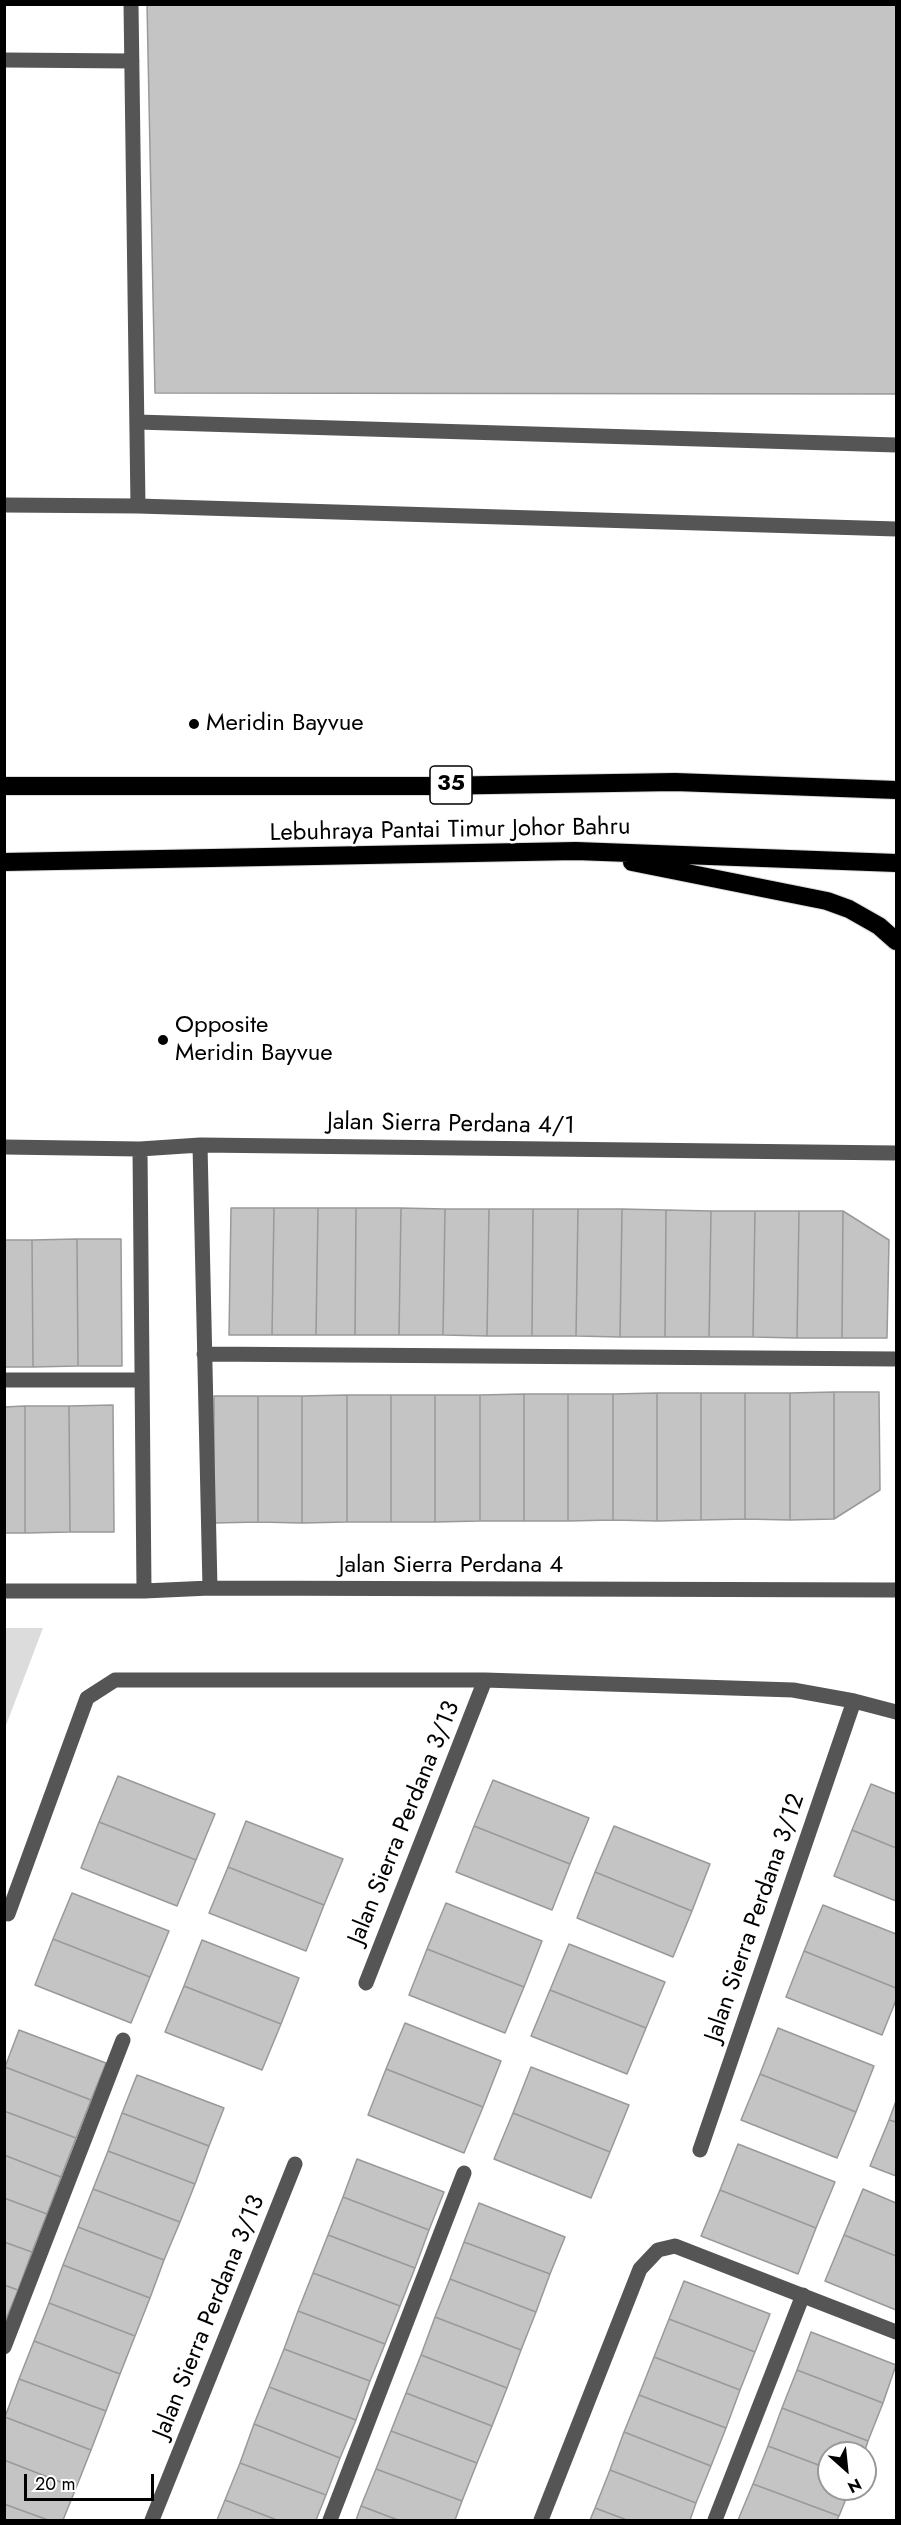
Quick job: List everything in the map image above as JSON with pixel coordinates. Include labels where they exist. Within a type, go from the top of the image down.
[{"type":"highway","name":"Lebuhraya Pantai Timur Johor Bahru","points":[[4,786],[429,786],[675,782],[897,790]]},
{"type":"highway","name":"Lebuhraya Pantai Timur Johor Bahru","points":[[4,862],[576,851],[897,863]]},
{"type":"highway","points":[[576,851],[827,901],[849,909],[879,926],[897,941]]},
{"type":"street","points":[[131,4],[138,506]]},
{"type":"street","points":[[4,60],[132,61]]},
{"type":"street","points":[[137,422],[897,445]]},
{"type":"street","points":[[4,505],[138,506],[897,528]]},
{"type":"street","points":[[200,1145],[210,1588]]},
{"type":"street","name":"Jalan Sierra Perdana 4/1","points":[[4,1148],[140,1149],[200,1145],[897,1153]]},
{"type":"street","points":[[140,1149],[144,1591]]},
{"type":"street","points":[[204,1354],[897,1359]]},
{"type":"street","points":[[4,1380],[142,1380]]},
{"type":"street","name":"Jalan Sierra Perdana 4","points":[[4,1591],[144,1591],[210,1588],[897,1590]]},
{"type":"street","points":[[8,1914],[87,1698],[115,1680],[485,1680],[793,1690],[854,1701],[897,1712]]},
{"type":"street","name":"Jalan Sierra Perdana 3/13","points":[[366,1983],[485,1680]]},
{"type":"street","name":"Jalan Sierra Perdana 3/12","points":[[700,2150],[854,1701]]},
{"type":"street","points":[[4,2347],[123,2040]]},
{"type":"street","name":"Jalan Sierra Perdana 3/13","points":[[153,2520],[295,2164]]},
{"type":"street","points":[[330,2520],[464,2173]]},
{"type":"street","points":[[542,2520],[640,2269],[658,2250],[675,2246],[897,2332]]},
{"type":"street","points":[[716,2520],[803,2295]]},
{"type":"shaded area","points":[[4,1628],[43,1628],[5,1728]]},
{"type":"building","points":[[147,4],[896,4],[896,394],[155,393]]},
{"type":"building","points":[[231,1208],[274,1208],[272,1335],[229,1335]]},
{"type":"building","points":[[274,1208],[318,1208],[316,1335],[272,1335]]},
{"type":"building","points":[[318,1208],[356,1208],[355,1335],[316,1335]]},
{"type":"building","points":[[356,1208],[401,1208],[399,1335],[355,1335]]},
{"type":"building","points":[[401,1208],[445,1209],[443,1335],[399,1335]]},
{"type":"building","points":[[445,1209],[489,1209],[487,1336],[443,1335]]},
{"type":"building","points":[[489,1209],[533,1209],[532,1336],[487,1336]]},
{"type":"building","points":[[533,1209],[578,1209],[576,1336],[532,1336]]},
{"type":"building","points":[[578,1209],[622,1209],[620,1337],[576,1336]]},
{"type":"building","points":[[622,1209],[666,1210],[665,1337],[620,1337]]},
{"type":"building","points":[[666,1210],[711,1211],[709,1337],[665,1337]]},
{"type":"building","points":[[711,1211],[755,1211],[753,1337],[709,1337]]},
{"type":"building","points":[[755,1211],[799,1211],[797,1338],[753,1337]]},
{"type":"building","points":[[799,1211],[843,1211],[842,1338],[797,1338]]},
{"type":"building","points":[[843,1211],[889,1240],[887,1338],[842,1338]]},
{"type":"building","points":[[77,1239],[78,1366],[33,1367],[32,1240]]},
{"type":"building","points":[[77,1239],[121,1239],[122,1366],[78,1366]]},
{"type":"building","points":[[4,1240],[32,1240],[33,1367],[4,1367]]},
{"type":"building","points":[[834,1392],[834,1519],[790,1520],[790,1393]]},
{"type":"building","points":[[834,1392],[879,1392],[880,1490],[834,1519]]},
{"type":"building","points":[[657,1393],[701,1393],[701,1520],[657,1521]]},
{"type":"building","points":[[657,1393],[657,1521],[613,1520],[613,1394]]},
{"type":"building","points":[[701,1393],[745,1393],[745,1519],[701,1520]]},
{"type":"building","points":[[745,1393],[790,1393],[790,1520],[745,1519]]},
{"type":"building","points":[[524,1394],[568,1394],[568,1521],[524,1521]]},
{"type":"building","points":[[524,1394],[524,1521],[480,1521],[480,1395]]},
{"type":"building","points":[[568,1394],[613,1394],[613,1520],[568,1521]]},
{"type":"building","points":[[347,1395],[391,1395],[391,1522],[347,1522]]},
{"type":"building","points":[[347,1395],[347,1522],[302,1523],[302,1396]]},
{"type":"building","points":[[391,1395],[435,1395],[435,1522],[391,1522]]},
{"type":"building","points":[[435,1395],[480,1395],[480,1521],[435,1522]]},
{"type":"building","points":[[214,1396],[258,1396],[258,1522],[214,1523]]},
{"type":"building","points":[[258,1396],[302,1396],[302,1523],[258,1522]]},
{"type":"building","points":[[113,1405],[114,1532],[70,1532],[69,1406]]},
{"type":"building","points":[[25,1406],[25,1533],[4,1533],[4,1407]]},
{"type":"building","points":[[25,1406],[69,1406],[70,1532],[25,1533]]},
{"type":"building","points":[[118,1776],[215,1814],[196,1860],[99,1822]]},
{"type":"building","points":[[493,1780],[589,1818],[570,1864],[474,1826]]},
{"type":"building","points":[[871,1784],[896,1794],[896,1848],[852,1830]]},
{"type":"building","points":[[246,1821],[343,1859],[324,1905],[228,1867]]},
{"type":"building","points":[[99,1822],[196,1860],[177,1906],[81,1868]]},
{"type":"building","points":[[474,1826],[570,1864],[552,1910],[456,1872]]},
{"type":"building","points":[[614,1826],[710,1864],[692,1911],[595,1872]]},
{"type":"building","points":[[852,1830],[896,1848],[896,1901],[834,1876]]},
{"type":"building","points":[[228,1867],[324,1905],[306,1951],[209,1913]]},
{"type":"building","points":[[595,1872],[692,1911],[673,1957],[577,1918]]},
{"type":"building","points":[[72,1893],[169,1931],[150,1977],[53,1939]]},
{"type":"building","points":[[446,1903],[542,1941],[524,1987],[427,1949]]},
{"type":"building","points":[[823,1905],[896,1934],[896,1988],[804,1951]]},
{"type":"building","points":[[53,1939],[150,1977],[131,2023],[35,1985]]},
{"type":"building","points":[[202,1940],[299,1978],[281,2024],[184,1986]]},
{"type":"building","points":[[569,1944],[665,1982],[646,2028],[550,1990]]},
{"type":"building","points":[[427,1949],[524,1987],[505,2033],[409,1995]]},
{"type":"building","points":[[804,1951],[896,1988],[896,2000],[882,2035],[786,1997]]},
{"type":"building","points":[[184,1986],[281,2024],[262,2070],[165,2032]]},
{"type":"building","points":[[550,1990],[646,2028],[627,2074],[531,2036]]},
{"type":"building","points":[[405,2023],[501,2061],[483,2107],[386,2069]]},
{"type":"building","points":[[778,2028],[874,2066],[856,2112],[760,2074]]},
{"type":"building","points":[[19,2030],[106,2063],[91,2100],[5,2067]]},
{"type":"building","points":[[5,2067],[91,2100],[76,2138],[4,2111]]},
{"type":"building","points":[[531,2067],[629,2105],[610,2152],[513,2113]]},
{"type":"building","points":[[386,2069],[483,2107],[464,2153],[368,2115]]},
{"type":"building","points":[[760,2074],[856,2112],[837,2158],[741,2120]]},
{"type":"building","points":[[137,2075],[224,2108],[209,2146],[122,2113]]},
{"type":"building","points":[[896,2101],[896,2122],[889,2120]]},
{"type":"building","points":[[4,2111],[76,2138],[61,2177],[4,2155]]},
{"type":"building","points":[[122,2113],[209,2146],[195,2184],[108,2151]]},
{"type":"building","points":[[513,2113],[610,2152],[591,2198],[494,2159]]},
{"type":"building","points":[[889,2120],[896,2122],[896,2176],[870,2166]]},
{"type":"building","points":[[738,2144],[835,2182],[816,2228],[720,2190]]},
{"type":"building","points":[[108,2151],[195,2184],[180,2222],[93,2189]]},
{"type":"building","points":[[4,2155],[61,2177],[47,2214],[4,2198]]},
{"type":"building","points":[[357,2159],[444,2192],[429,2230],[343,2197]]},
{"type":"building","points":[[93,2189],[180,2222],[164,2260],[78,2227]]},
{"type":"building","points":[[863,2189],[896,2203],[896,2256],[844,2235]]},
{"type":"building","points":[[720,2190],[816,2228],[798,2274],[701,2236]]},
{"type":"building","points":[[343,2197],[429,2230],[415,2268],[328,2235]]},
{"type":"building","points":[[4,2198],[47,2214],[32,2252],[4,2242]]},
{"type":"building","points":[[479,2203],[565,2237],[550,2274],[464,2242]]},
{"type":"building","points":[[78,2227],[164,2260],[150,2298],[63,2265]]},
{"type":"building","points":[[328,2235],[415,2268],[400,2306],[313,2273]]},
{"type":"building","points":[[844,2235],[896,2256],[896,2310],[825,2281]]},
{"type":"building","points":[[4,2242],[32,2252],[18,2290],[4,2285]]},
{"type":"building","points":[[464,2242],[550,2274],[536,2312],[450,2279]]},
{"type":"building","points":[[63,2265],[150,2298],[135,2336],[49,2303]]},
{"type":"building","points":[[313,2273],[400,2306],[385,2344],[298,2311]]},
{"type":"building","points":[[450,2279],[536,2312],[521,2350],[435,2317]]},
{"type":"building","points":[[684,2281],[770,2314],[755,2352],[669,2319]]},
{"type":"building","points":[[4,2285],[18,2290],[4,2324]]},
{"type":"building","points":[[49,2303],[135,2336],[120,2374],[34,2341]]},
{"type":"building","points":[[298,2311],[385,2344],[370,2381],[284,2349]]},
{"type":"building","points":[[435,2317],[521,2350],[507,2388],[421,2355]]},
{"type":"building","points":[[669,2319],[755,2352],[740,2390],[654,2357]]},
{"type":"building","points":[[811,2332],[896,2365],[883,2403],[797,2370]]},
{"type":"building","points":[[34,2341],[120,2374],[106,2411],[19,2379]]},
{"type":"building","points":[[284,2349],[370,2381],[356,2420],[269,2387]]},
{"type":"building","points":[[421,2355],[507,2388],[492,2426],[406,2393]]},
{"type":"building","points":[[654,2357],[740,2390],[726,2428],[639,2395]]},
{"type":"building","points":[[797,2370],[883,2403],[868,2441],[782,2408]]},
{"type":"building","points":[[19,2379],[106,2411],[91,2450],[5,2417]]},
{"type":"building","points":[[269,2387],[356,2420],[340,2458],[254,2424]]},
{"type":"building","points":[[406,2393],[492,2426],[477,2463],[391,2431]]},
{"type":"building","points":[[639,2395],[726,2428],[711,2466],[624,2432]]},
{"type":"building","points":[[782,2408],[868,2441],[817,2441],[817,2464],[768,2446]]},
{"type":"building","points":[[5,2417],[91,2450],[76,2488],[4,2460]]},
{"type":"building","points":[[254,2424],[340,2458],[326,2495],[240,2463]]},
{"type":"building","points":[[391,2431],[477,2463],[462,2501],[376,2469]]},
{"type":"building","points":[[624,2432],[711,2466],[696,2503],[610,2470]]},
{"type":"building","points":[[768,2446],[817,2464],[817,2501],[845,2501],[839,2516],[753,2484]]},
{"type":"building","points":[[4,2460],[76,2488],[63,2520],[48,2520],[4,2504]]},
{"type":"building","points":[[240,2463],[326,2495],[316,2520],[277,2520],[225,2500]]},
{"type":"building","points":[[376,2469],[462,2501],[455,2520],[398,2520],[361,2506]]},
{"type":"building","points":[[610,2470],[696,2503],[690,2520],[627,2520],[595,2508]]},
{"type":"building","points":[[753,2484],[839,2516],[837,2520],[738,2520]]},
{"type":"building","points":[[225,2500],[277,2520],[217,2520]]},
{"type":"building","points":[[4,2504],[48,2520],[4,2520]]},
{"type":"building","points":[[361,2506],[398,2520],[356,2520]]},
{"type":"building","points":[[595,2508],[627,2520],[590,2520]]},
{"type":"place","name":"Meridin Bayvue","points":[[194,724]]},
{"type":"place","name":"Opposite Meridin Bayvue","points":[[163,1040]]}]
